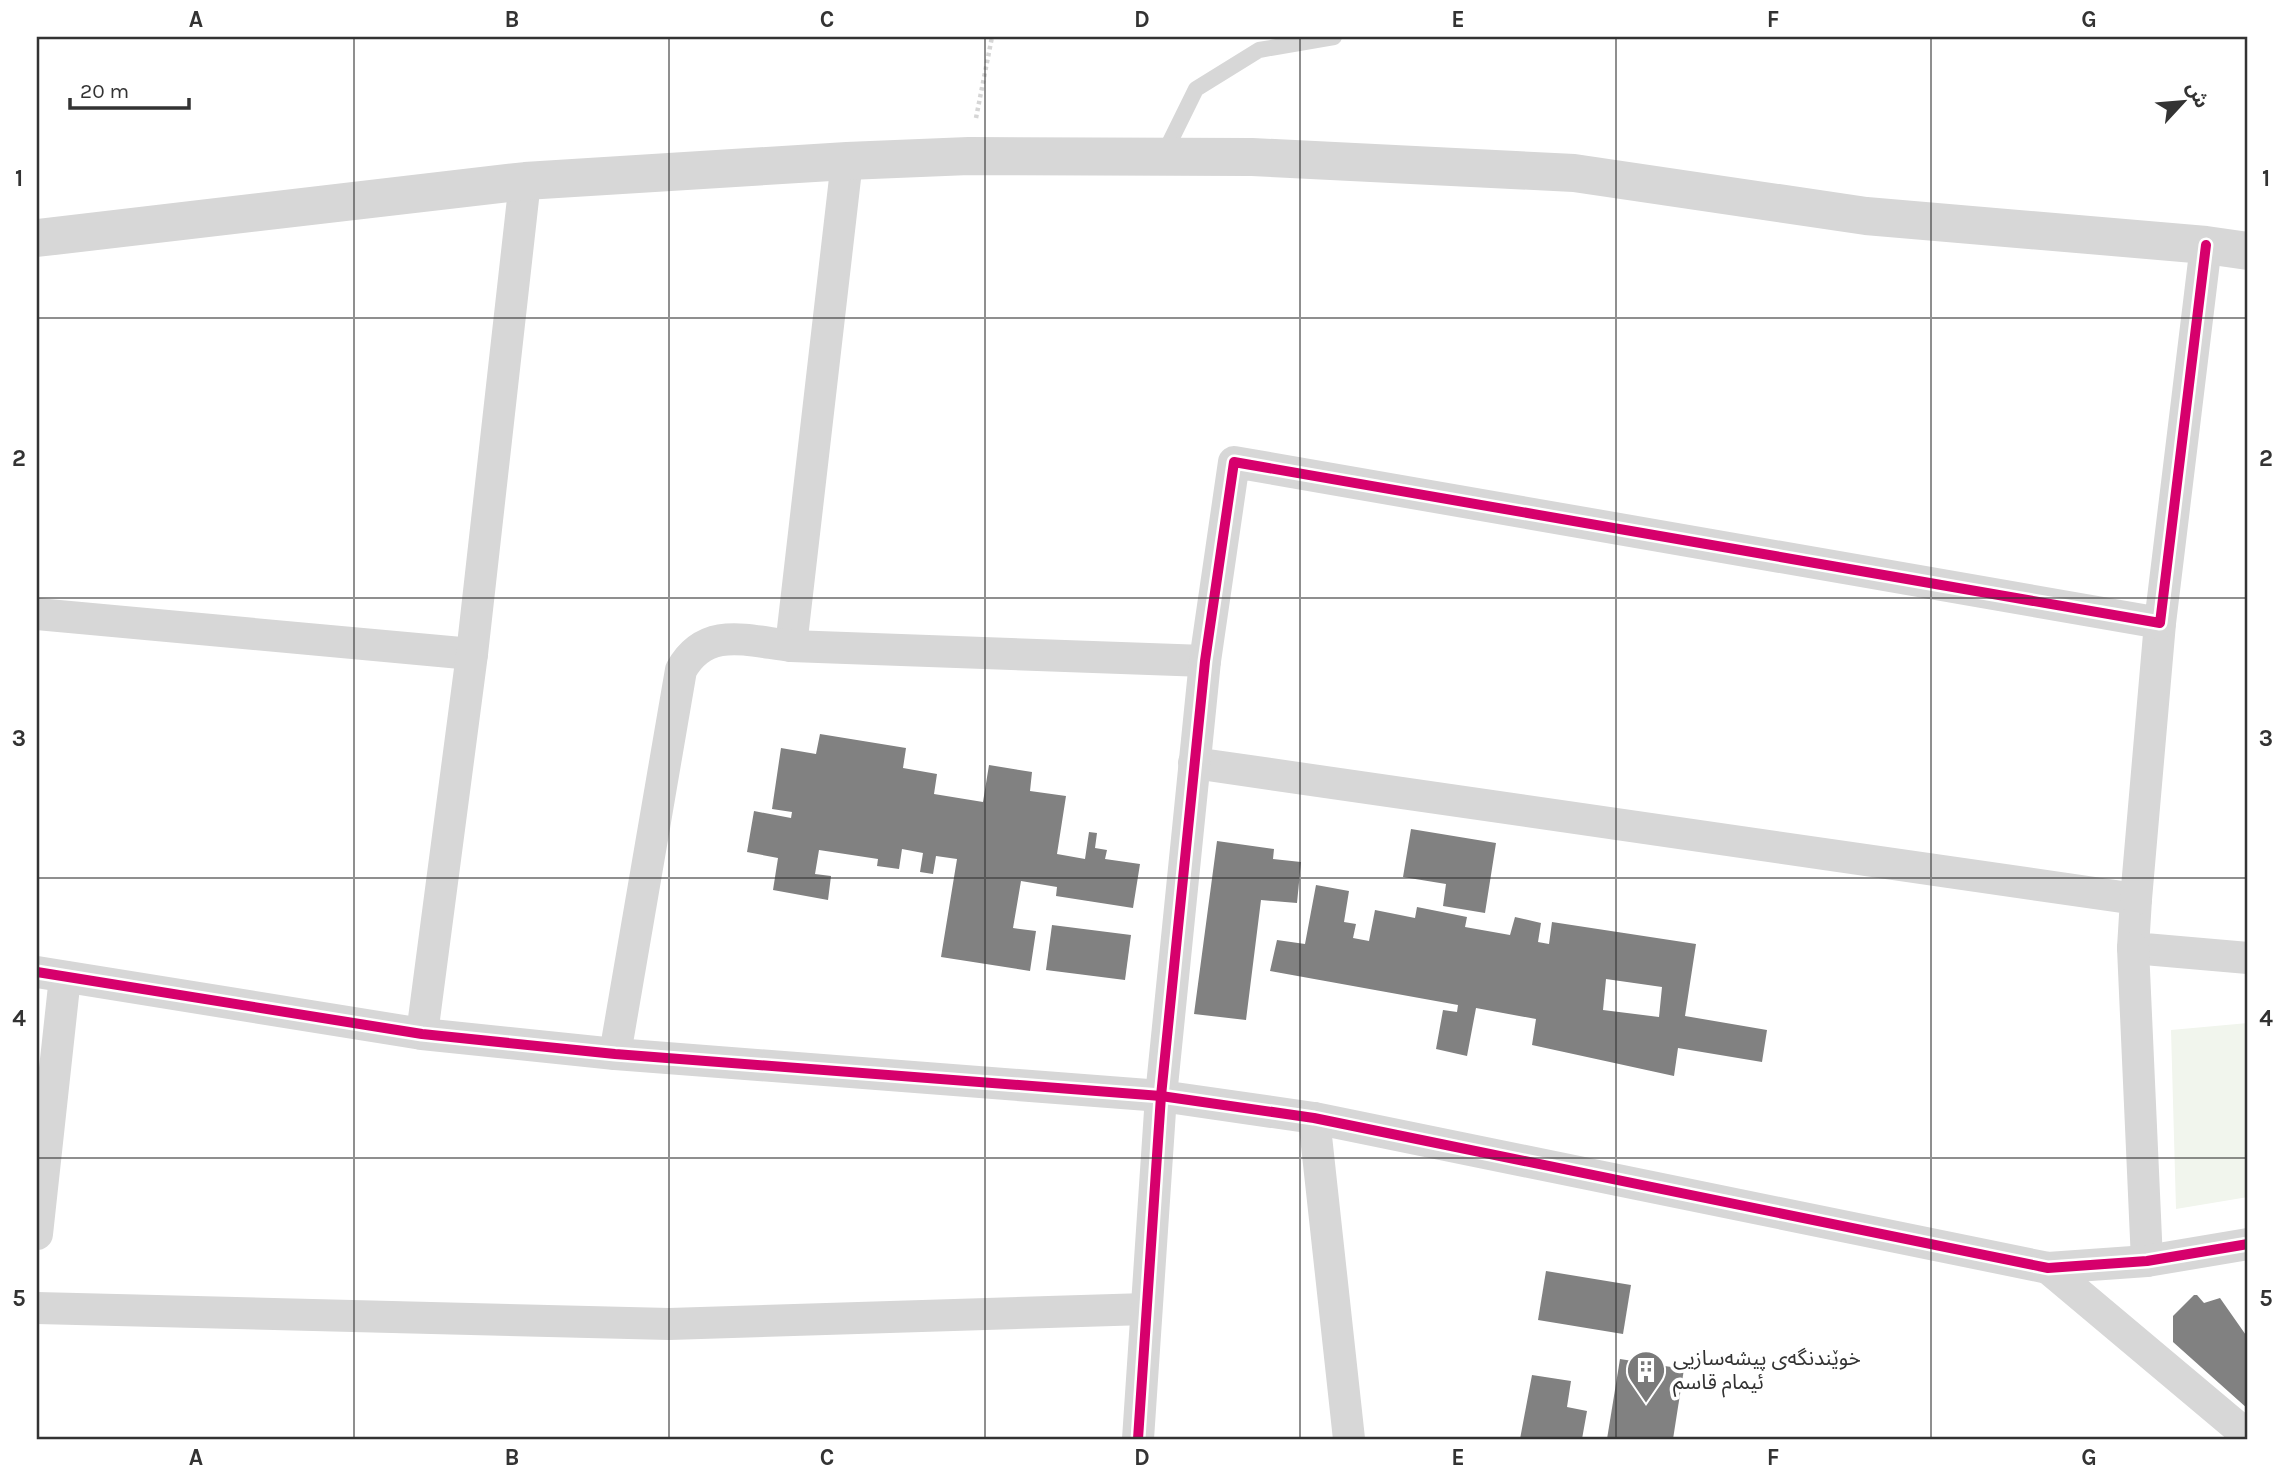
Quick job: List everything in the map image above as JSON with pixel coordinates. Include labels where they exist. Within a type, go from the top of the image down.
[{"type":"street","points":[[37,238],[525,181],[969,156],[1252,157],[1574,173],[1866,216],[2206,245],[2248,251]]},
{"type":"street","points":[[791,646],[848,161]]},
{"type":"street","points":[[422,1034],[472,654],[525,181]]},
{"type":"street","points":[[2147,1261],[2133,948],[2160,623],[2206,245]]},
{"type":"street","points":[[1138,1439],[1161,1096],[1205,661],[1234,461],[2160,623]]},
{"type":"street","points":[[37,614],[472,654]]},
{"type":"street","points":[[615,1054],[681,670],[700,646],[720,640],[791,646],[1205,661]]},
{"type":"street","points":[[1195,763],[2136,899]]},
{"type":"street","points":[[2133,948],[2248,958]]},
{"type":"street","points":[[37,1234],[51,975],[422,1034],[615,1054],[1161,1096],[1314,1118],[2048,1268],[2147,1261],[2248,1244]]},
{"type":"street","points":[[1314,1118],[1349,1439]]},
{"type":"street","points":[[2048,1268],[2248,1436]]},
{"type":"street","points":[[37,1308],[669,1324],[1146,1309]]},
{"type":"lane","points":[[1163,157],[1196,89],[1259,50],[1334,37]]},
{"type":"path","points":[[969,156],[992,37]]},
{"type":"shaded area","points":[[2248,1023],[2248,1197],[2176,1209],[2171,1030]]},
{"type":"building","points":[[820,734],[906,748],[903,768],[937,774],[934,794],[983,802],[989,765],[1032,772],[1030,791],[1066,796],[1057,854],[1085,859],[1089,832],[1097,833],[1095,848],[1107,850],[1105,859],[1140,864],[1133,908],[1056,896],[1057,887],[1021,881],[1013,928],[1036,931],[1030,971],[941,957],[957,859],[936,856],[933,874],[920,872],[923,853],[902,849],[899,869],[877,866],[878,859],[819,850],[815,874],[831,876],[828,900],[773,890],[778,858],[747,852],[754,811],[791,818],[792,812],[772,809],[781,748],[816,754]]},
{"type":"building","points":[[1411,829],[1496,843],[1485,913],[1443,906],[1446,884],[1403,877]]},
{"type":"building","points":[[1217,841],[1274,849],[1273,859],[1301,862],[1297,903],[1261,900],[1246,1020],[1194,1014]]},
{"type":"building","points":[[1316,885],[1349,891],[1344,922],[1356,924],[1353,938],[1369,941],[1375,910],[1415,918],[1417,907],[1467,917],[1465,927],[1510,935],[1515,917],[1541,923],[1538,942],[1549,944],[1552,922],[1696,944],[1685,1016],[1767,1030],[1762,1062],[1678,1048],[1674,1076],[1532,1045],[1536,1019],[1476,1008],[1467,1056],[1436,1049],[1443,1010],[1457,1012],[1458,1005],[1270,971],[1277,940],[1305,944]],"holes":[[[1606,979],[1662,987],[1659,1017],[1603,1010]]]},
{"type":"building","points":[[1052,925],[1131,935],[1125,980],[1046,970]]},
{"type":"building","points":[[1546,1271],[1631,1285],[1623,1334],[1538,1320]]},
{"type":"building","points":[[2194,1295],[2204,1303],[2220,1298],[2248,1338],[2248,1409],[2173,1342],[2173,1316]]},
{"type":"building","name":"خوێندنگەی پیشەسازیی ئیمام قاسم","points":[[1620,1359],[1684,1369],[1673,1439],[1607,1439]]},
{"type":"building","points":[[1532,1375],[1571,1381],[1567,1407],[1587,1411],[1582,1439],[1520,1439]]},
{"type":"cycle path","points":[[1138,1439],[1161,1096],[1205,661],[1234,462],[2160,623],[2206,245]]},
{"type":"cycle path","points":[[37,972],[422,1034],[615,1054],[1161,1096],[1314,1118],[2048,1268],[2147,1261],[2248,1244]]},
{"type":"place","name":"خوێندنگەی پیشەسازیی ئیمام قاسم","points":[[1646,1404]]}]
